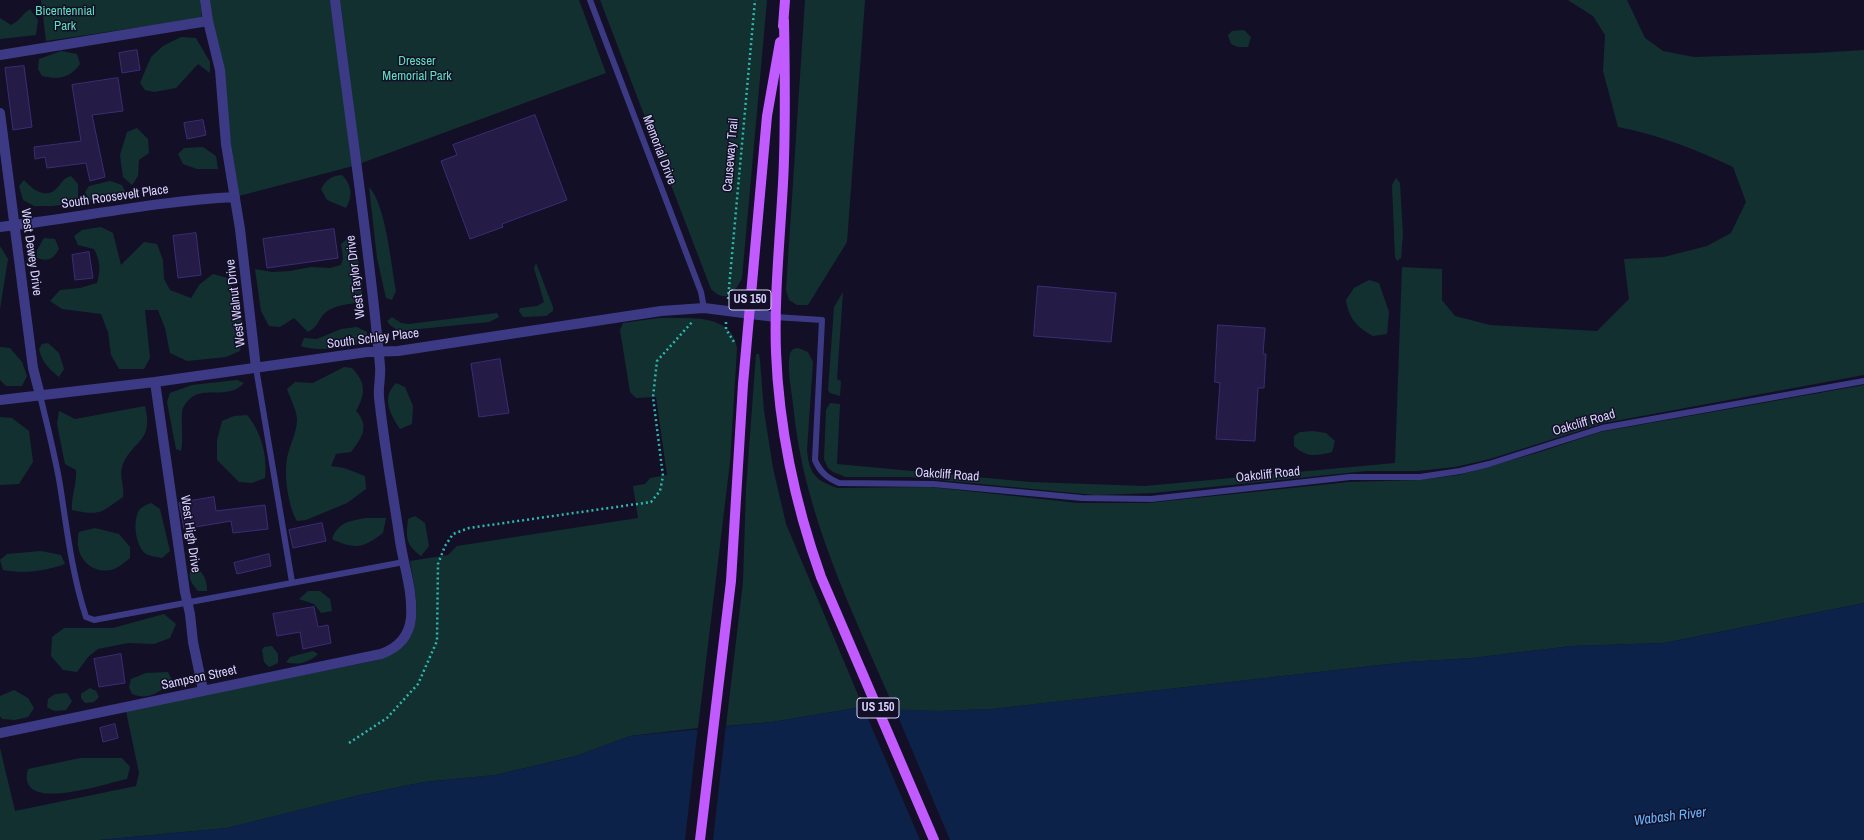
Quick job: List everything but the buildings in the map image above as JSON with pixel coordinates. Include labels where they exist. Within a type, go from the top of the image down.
[{"type":"main road","name":"US 150","points":[[785,0],[786,118],[775,317],[778,391],[788,462],[808,538],[821,577],[934,840]]},
{"type":"main road","name":"US 150","points":[[700,840],[731,581],[749,314],[767,116],[784,20]]},
{"type":"street","name":"West Walnut Drive","points":[[205,0],[208,21],[220,70],[226,144],[240,229],[256,368]]},
{"type":"street","name":"West Taylor Drive","points":[[335,0],[380,369],[379,396],[404,562],[412,602],[410,620],[406,634],[401,643]]},
{"type":"street","points":[[0,55],[208,21]]},
{"type":"street","name":"West Dewey Drive","points":[[0,113],[13,225],[33,368],[40,395]]},
{"type":"street","name":"South Roosevelt Place","points":[[0,227],[138,207],[211,198],[235,197]]},
{"type":"street","name":"South Schley Place","points":[[0,400],[155,382],[378,352],[398,351],[661,311],[704,308],[775,317]]},
{"type":"street","name":"West High Drive","points":[[155,382],[193,642],[203,690]]},
{"type":"street","name":"Sampson Street","points":[[0,733],[381,654],[393,650],[401,643]]},
{"type":"lane","name":"Memorial Drive","points":[[590,0],[701,292],[704,308]]},
{"type":"lane","name":"Oakcliff Road","points":[[775,317],[822,320],[814,460],[820,471],[829,479],[839,483],[933,484],[1082,498],[1151,499],[1350,477],[1420,477],[1460,471],[1489,464],[1602,428],[1864,380]]},
{"type":"lane","name":"West Walnut Drive","points":[[256,368],[292,582]]},
{"type":"lane","points":[[40,395],[60,484],[68,541],[86,617],[94,620],[404,562]]},
{"type":"path","name":"Causeway Trail","points":[[727,312],[755,0]]},
{"type":"path","points":[[349,743],[387,718],[418,684],[437,641],[438,564],[445,546],[452,534],[469,528],[651,502],[660,491],[663,476],[653,397],[657,361],[704,308]]},
{"type":"green space","name":"Bicentennial Park","points":[[41,0],[200,0],[202,18],[46,41]]},
{"type":"green space","points":[[209,0],[330,0],[353,166],[239,196]]},
{"type":"green space","name":"Dresser Memorial Park","points":[[338,0],[579,0],[606,73],[359,164]]},
{"type":"green space","points":[[600,0],[767,0],[742,278],[730,295],[721,296],[711,289]]},
{"type":"green space","points":[[805,0],[865,0],[847,242],[808,305],[797,305],[789,300],[786,290]]},
{"type":"green space","points":[[1568,0],[1627,0],[1645,38],[1663,51],[1694,57],[1864,50],[1864,375],[1604,423],[1490,459],[1455,467],[1417,471],[1366,471],[1153,493],[1095,495],[909,477],[846,477],[833,472],[828,468],[824,459],[826,410],[830,403],[840,404],[837,464],[1030,482],[1145,486],[1395,463],[1402,267],[1442,269],[1442,300],[1455,316],[1490,325],[1597,331],[1629,299],[1624,259],[1664,257],[1707,246],[1731,233],[1746,202],[1733,167],[1677,143],[1618,127],[1603,71],[1605,35],[1593,16]]},
{"type":"green space","points":[[30,9],[38,20],[36,35],[0,39],[0,18],[11,25],[17,22]]},
{"type":"green space","points":[[1244,30],[1251,37],[1248,47],[1238,47],[1231,44],[1228,35],[1232,31]]},
{"type":"green space","points":[[181,37],[196,38],[210,62],[210,73],[198,64],[176,88],[154,92],[145,90],[140,83],[151,57],[163,46]]},
{"type":"green space","points":[[61,51],[77,54],[80,64],[76,69],[64,77],[54,78],[42,76],[38,69],[39,59]]},
{"type":"green space","points":[[137,128],[148,139],[149,153],[139,160],[138,176],[132,185],[123,177],[120,155],[127,132]]},
{"type":"green space","points":[[203,147],[216,156],[218,169],[197,169],[183,164],[178,154],[184,148]]},
{"type":"green space","points":[[342,175],[350,187],[350,199],[346,208],[327,200],[321,189],[330,179],[335,176]]},
{"type":"green space","points":[[71,176],[78,184],[78,199],[68,204],[34,206],[23,200],[19,186],[24,180],[34,189],[42,193],[46,193],[55,190],[63,180]]},
{"type":"green space","points":[[1396,178],[1400,183],[1403,235],[1401,258],[1397,261],[1395,257],[1392,185]]},
{"type":"green space","points":[[110,181],[122,185],[127,195],[118,200],[109,202],[89,200],[85,192],[89,186]]},
{"type":"green space","points":[[369,187],[380,207],[384,221],[396,291],[392,300],[386,298],[377,258]]},
{"type":"green space","points":[[101,227],[113,233],[121,265],[144,242],[157,244],[163,260],[164,279],[170,290],[191,298],[200,284],[213,274],[228,278],[238,304],[242,323],[242,342],[240,351],[226,357],[187,361],[170,353],[165,328],[158,310],[145,310],[150,358],[144,369],[119,369],[111,355],[108,332],[101,314],[62,309],[50,301],[60,290],[80,288],[97,283],[99,261],[96,253],[94,249],[78,245],[74,236],[82,230]]},
{"type":"green space","points":[[44,238],[55,239],[59,249],[53,257],[48,260],[37,258],[37,250]]},
{"type":"green space","points":[[347,239],[354,243],[358,258],[361,280],[361,302],[342,305],[328,310],[315,327],[308,332],[294,318],[280,327],[269,326],[261,311],[255,269],[272,272],[290,271],[311,267],[330,268],[341,265],[343,258],[341,244]]},
{"type":"green space","points":[[0,246],[8,259],[0,309]]},
{"type":"green space","points":[[536,263],[553,307],[553,311],[546,316],[523,317],[519,311],[520,308],[537,306],[544,302],[534,268]]},
{"type":"green space","points":[[1369,280],[1379,283],[1389,312],[1387,334],[1373,336],[1362,329],[1355,322],[1347,307],[1346,300],[1354,288]]},
{"type":"green space","points":[[843,292],[837,379],[841,381],[840,396],[830,393],[828,390],[834,307]]},
{"type":"green space","points":[[497,313],[499,317],[489,322],[399,331],[387,321],[392,317],[401,323],[409,324]]},
{"type":"green space","points":[[659,318],[695,318],[718,323],[727,329],[734,337],[737,349],[730,462],[698,728],[630,736],[576,756],[495,775],[424,782],[360,795],[227,828],[99,840],[0,840],[0,748],[15,811],[136,786],[139,773],[126,711],[378,660],[394,652],[406,643],[416,620],[415,592],[410,561],[448,555],[457,546],[638,518],[633,486],[645,484],[650,478],[667,475],[656,397],[636,398],[630,392],[620,330],[623,323]]},
{"type":"green space","points":[[357,327],[367,332],[367,341],[353,346],[324,349],[307,348],[301,346],[304,338],[317,339],[341,329]]},
{"type":"green space","points":[[48,343],[59,353],[64,369],[59,377],[46,365],[40,354],[39,349],[42,344]]},
{"type":"green space","points":[[0,347],[10,348],[22,362],[27,376],[22,386],[6,386],[0,380]]},
{"type":"green space","points":[[798,348],[808,352],[813,362],[807,450],[809,465],[815,475],[824,482],[838,488],[930,487],[1078,503],[1148,503],[1349,482],[1419,480],[1459,475],[1540,452],[1600,432],[1864,385],[1864,603],[1664,643],[1572,646],[1472,658],[1407,662],[992,709],[938,711],[895,710],[846,598],[818,523],[807,484],[798,445],[789,372],[790,353],[793,349]]},
{"type":"green space","points":[[756,354],[759,354],[764,411],[773,468],[786,524],[864,709],[856,708],[772,722],[726,726],[743,582],[746,489]]},
{"type":"green space","points":[[344,367],[352,368],[357,373],[362,383],[362,399],[356,411],[363,422],[363,432],[351,452],[336,454],[331,466],[344,468],[365,476],[366,489],[347,503],[306,520],[297,521],[291,507],[286,479],[288,454],[296,430],[297,422],[295,410],[287,389],[295,382],[313,383]]},
{"type":"green space","points":[[237,380],[244,383],[235,390],[200,394],[194,396],[188,401],[182,411],[181,451],[176,449],[167,402],[170,393],[192,385]]},
{"type":"green space","points":[[396,383],[405,387],[413,406],[412,424],[400,429],[390,412],[388,400],[391,389]]},
{"type":"green space","points":[[145,406],[147,427],[145,434],[127,456],[121,472],[123,497],[100,512],[89,513],[72,510],[76,470],[65,464],[57,424],[59,411],[75,419]]},
{"type":"green space","points":[[247,415],[260,436],[266,470],[265,478],[252,483],[239,482],[217,460],[217,440],[222,421],[234,416]]},
{"type":"green space","points":[[0,417],[12,418],[29,431],[33,462],[19,484],[0,485]]},
{"type":"green space","points":[[1313,431],[1326,433],[1335,441],[1332,452],[1312,455],[1303,453],[1294,446],[1294,436],[1300,432]]},
{"type":"green space","points":[[151,503],[160,509],[170,551],[162,558],[146,554],[139,545],[137,539],[135,526],[138,513],[141,508]]},
{"type":"green space","points":[[415,516],[425,523],[429,546],[421,556],[409,544],[407,536],[408,519]]},
{"type":"green space","points":[[366,518],[386,518],[383,533],[370,542],[359,546],[347,545],[332,539],[338,529],[345,523]]},
{"type":"green space","points":[[95,528],[119,534],[130,547],[130,558],[118,567],[111,570],[95,569],[89,565],[80,554],[78,547],[79,532]]},
{"type":"green space","points":[[41,551],[61,555],[65,564],[34,571],[18,572],[3,570],[0,560],[7,554]]},
{"type":"green space","points":[[193,566],[204,576],[207,591],[198,591],[191,582],[190,573]]},
{"type":"green space","points":[[308,591],[320,591],[330,599],[332,611],[321,613],[314,604],[299,599]]},
{"type":"green space","points":[[164,614],[176,624],[170,638],[154,644],[128,643],[98,649],[88,657],[77,672],[63,670],[51,656],[52,637],[64,628],[113,628]]},
{"type":"green space","points":[[272,646],[278,654],[278,663],[269,667],[264,662],[262,650],[264,647]]},
{"type":"green space","points":[[313,651],[318,654],[307,661],[295,664],[286,662],[290,657]]},
{"type":"green space","points":[[168,672],[172,680],[159,692],[149,696],[138,696],[132,694],[129,687],[131,679],[146,673]]},
{"type":"green space","points":[[90,688],[96,691],[99,697],[94,702],[85,703],[81,698],[81,694]]},
{"type":"green space","points":[[14,690],[28,698],[34,708],[28,717],[15,720],[2,719],[0,716],[0,696]]},
{"type":"green space","points":[[67,693],[72,701],[66,710],[54,711],[47,707],[48,699],[55,694]]},
{"type":"green space","points":[[80,758],[122,758],[130,767],[127,779],[65,793],[35,791],[28,783],[28,769]]},
{"type":"water","name":"Wabash River","points":[[1864,603],[1864,840],[99,840],[227,828],[360,795],[424,782],[495,775],[576,756],[630,736],[772,722],[856,708],[938,711],[992,709],[1407,662],[1472,658],[1572,646],[1664,643]]},
{"type":"pier","points":[[863,707],[894,707],[950,840],[920,840]]},
{"type":"pier","points":[[726,724],[713,840],[685,840],[698,726]]}]
